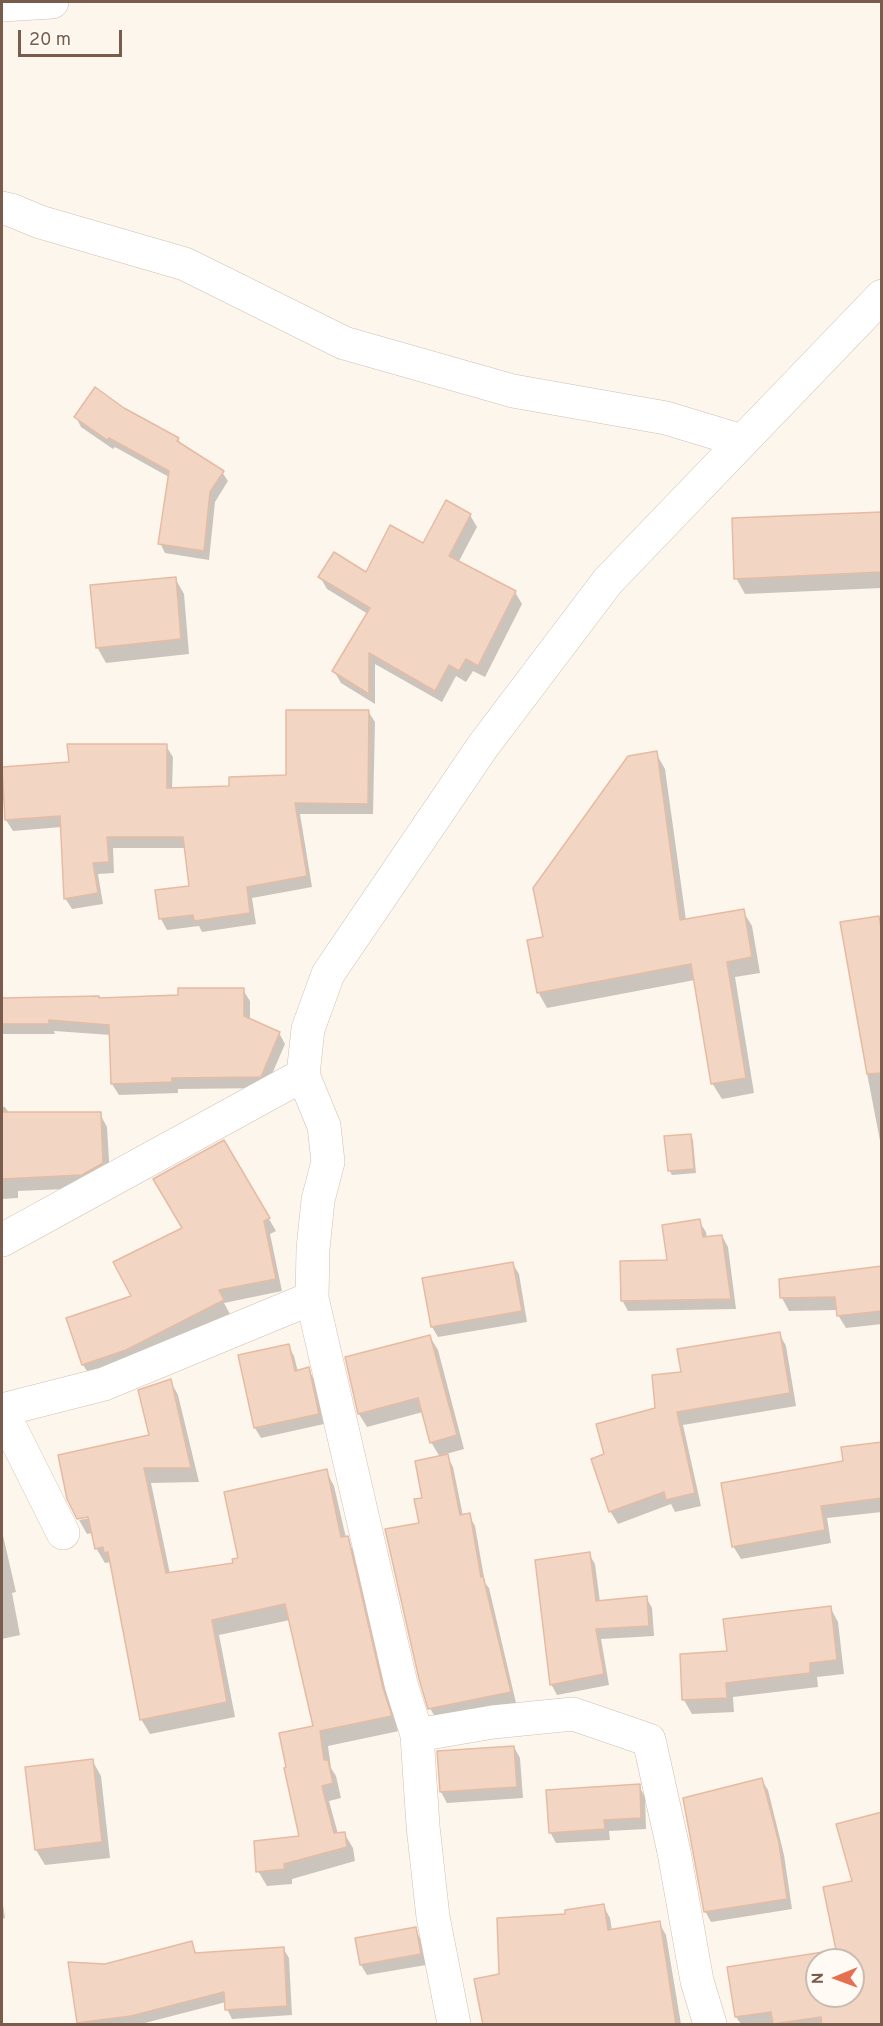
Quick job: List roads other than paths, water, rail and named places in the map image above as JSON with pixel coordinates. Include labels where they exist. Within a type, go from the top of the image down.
[{"type":"street","points":[[2,4],[52,2]]},
{"type":"street","points":[[2,208],[40,222],[185,264],[344,343],[513,390],[666,418],[742,441]]},
{"type":"street","points":[[454,2025],[433,1917],[423,1826],[417,1735],[401,1684],[312,1298],[318,1200],[328,1162],[324,1126],[303,1075],[309,1029],[328,974],[483,746],[608,581],[882,296]]},
{"type":"street","points":[[2,1240],[303,1075]]},
{"type":"street","points":[[63,1533],[2,1410],[104,1384],[312,1298]]},
{"type":"street","points":[[417,1735],[493,1722],[573,1714],[648,1740],[674,1852],[697,1981],[710,2025]]}]
